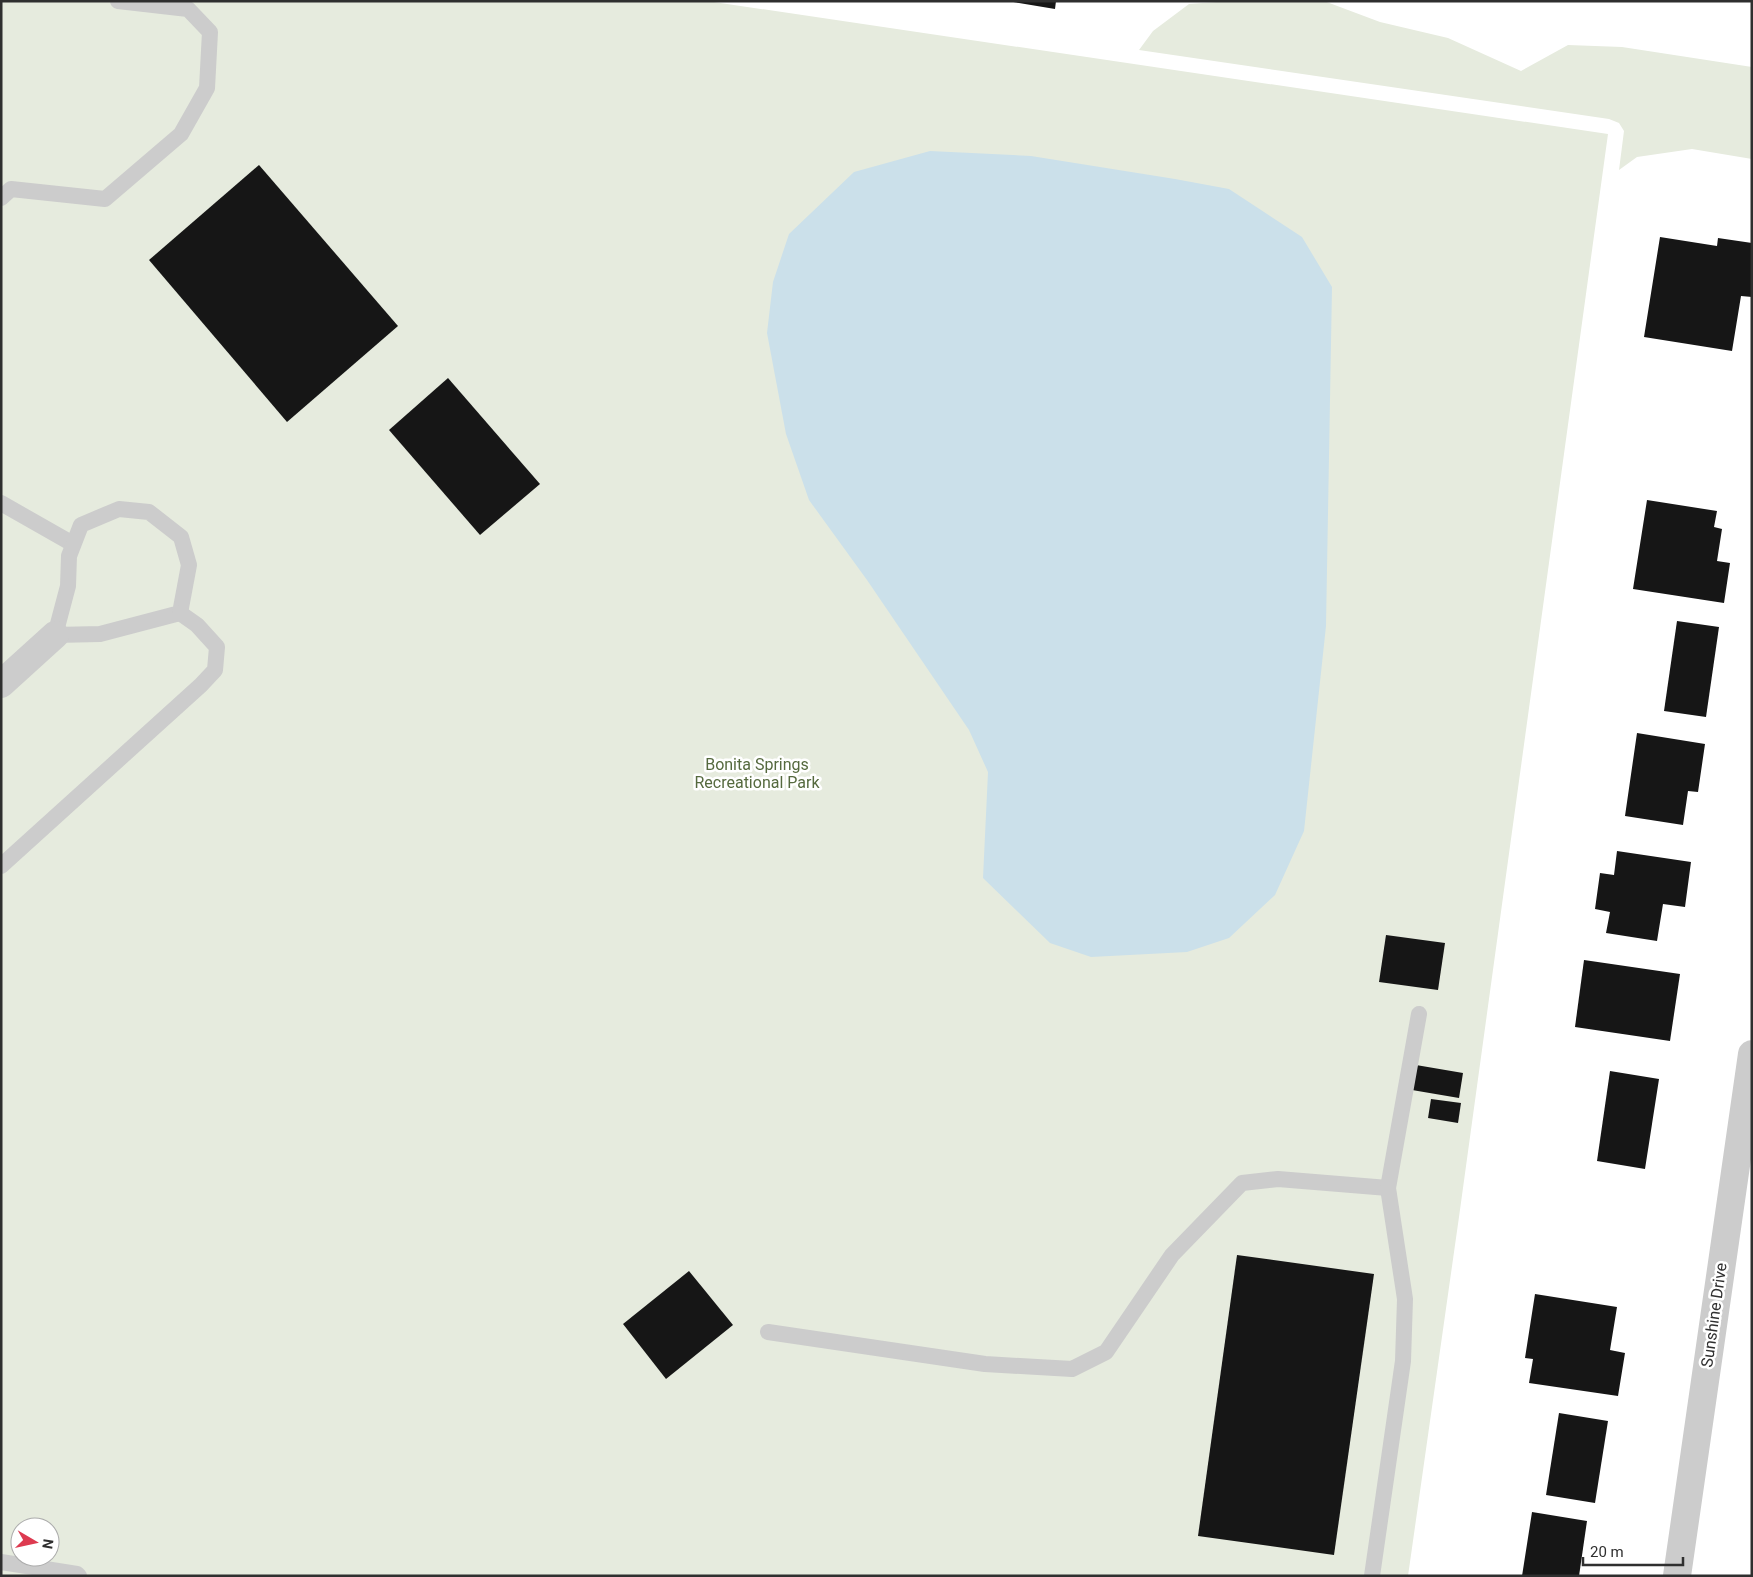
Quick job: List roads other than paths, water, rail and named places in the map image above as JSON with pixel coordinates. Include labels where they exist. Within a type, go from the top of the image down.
[{"type":"street","points":[[1,684],[55,635]]},
{"type":"street","name":"Sunshine Drive","points":[[1677,1576],[1752,1054]]},
{"type":"lane","points":[[1,198],[11,189],[105,199],[181,134],[207,88],[210,32],[188,9],[118,1]]},
{"type":"lane","points":[[1,503],[73,544]]},
{"type":"lane","points":[[119,509],[149,512],[181,537],[189,565],[180,613],[100,634],[55,635],[68,586],[69,556],[80,525],[119,509]]},
{"type":"lane","points":[[1,866],[201,686],[215,670],[217,647],[197,626],[180,613]]},
{"type":"lane","points":[[1372,1576],[1403,1361],[1405,1299],[1388,1188],[1420,1014]]},
{"type":"lane","points":[[768,1332],[985,1364],[1072,1369],[1106,1352],[1172,1255],[1242,1183],[1278,1179],[1388,1188]]},
{"type":"lane","points":[[1,1562],[78,1574],[80,1576]]},
{"type":"water","points":[[930,151],[1031,156],[1229,189],[1302,237],[1332,287],[1326,626],[1304,831],[1275,895],[1229,938],[1187,952],[1091,957],[1050,943],[983,878],[988,772],[969,730],[867,580],[809,500],[786,434],[767,333],[773,282],[789,234],[854,172]]},
{"type":"park label","name":"Bonita Springs Recreational Park","points":[[757,773]]}]
